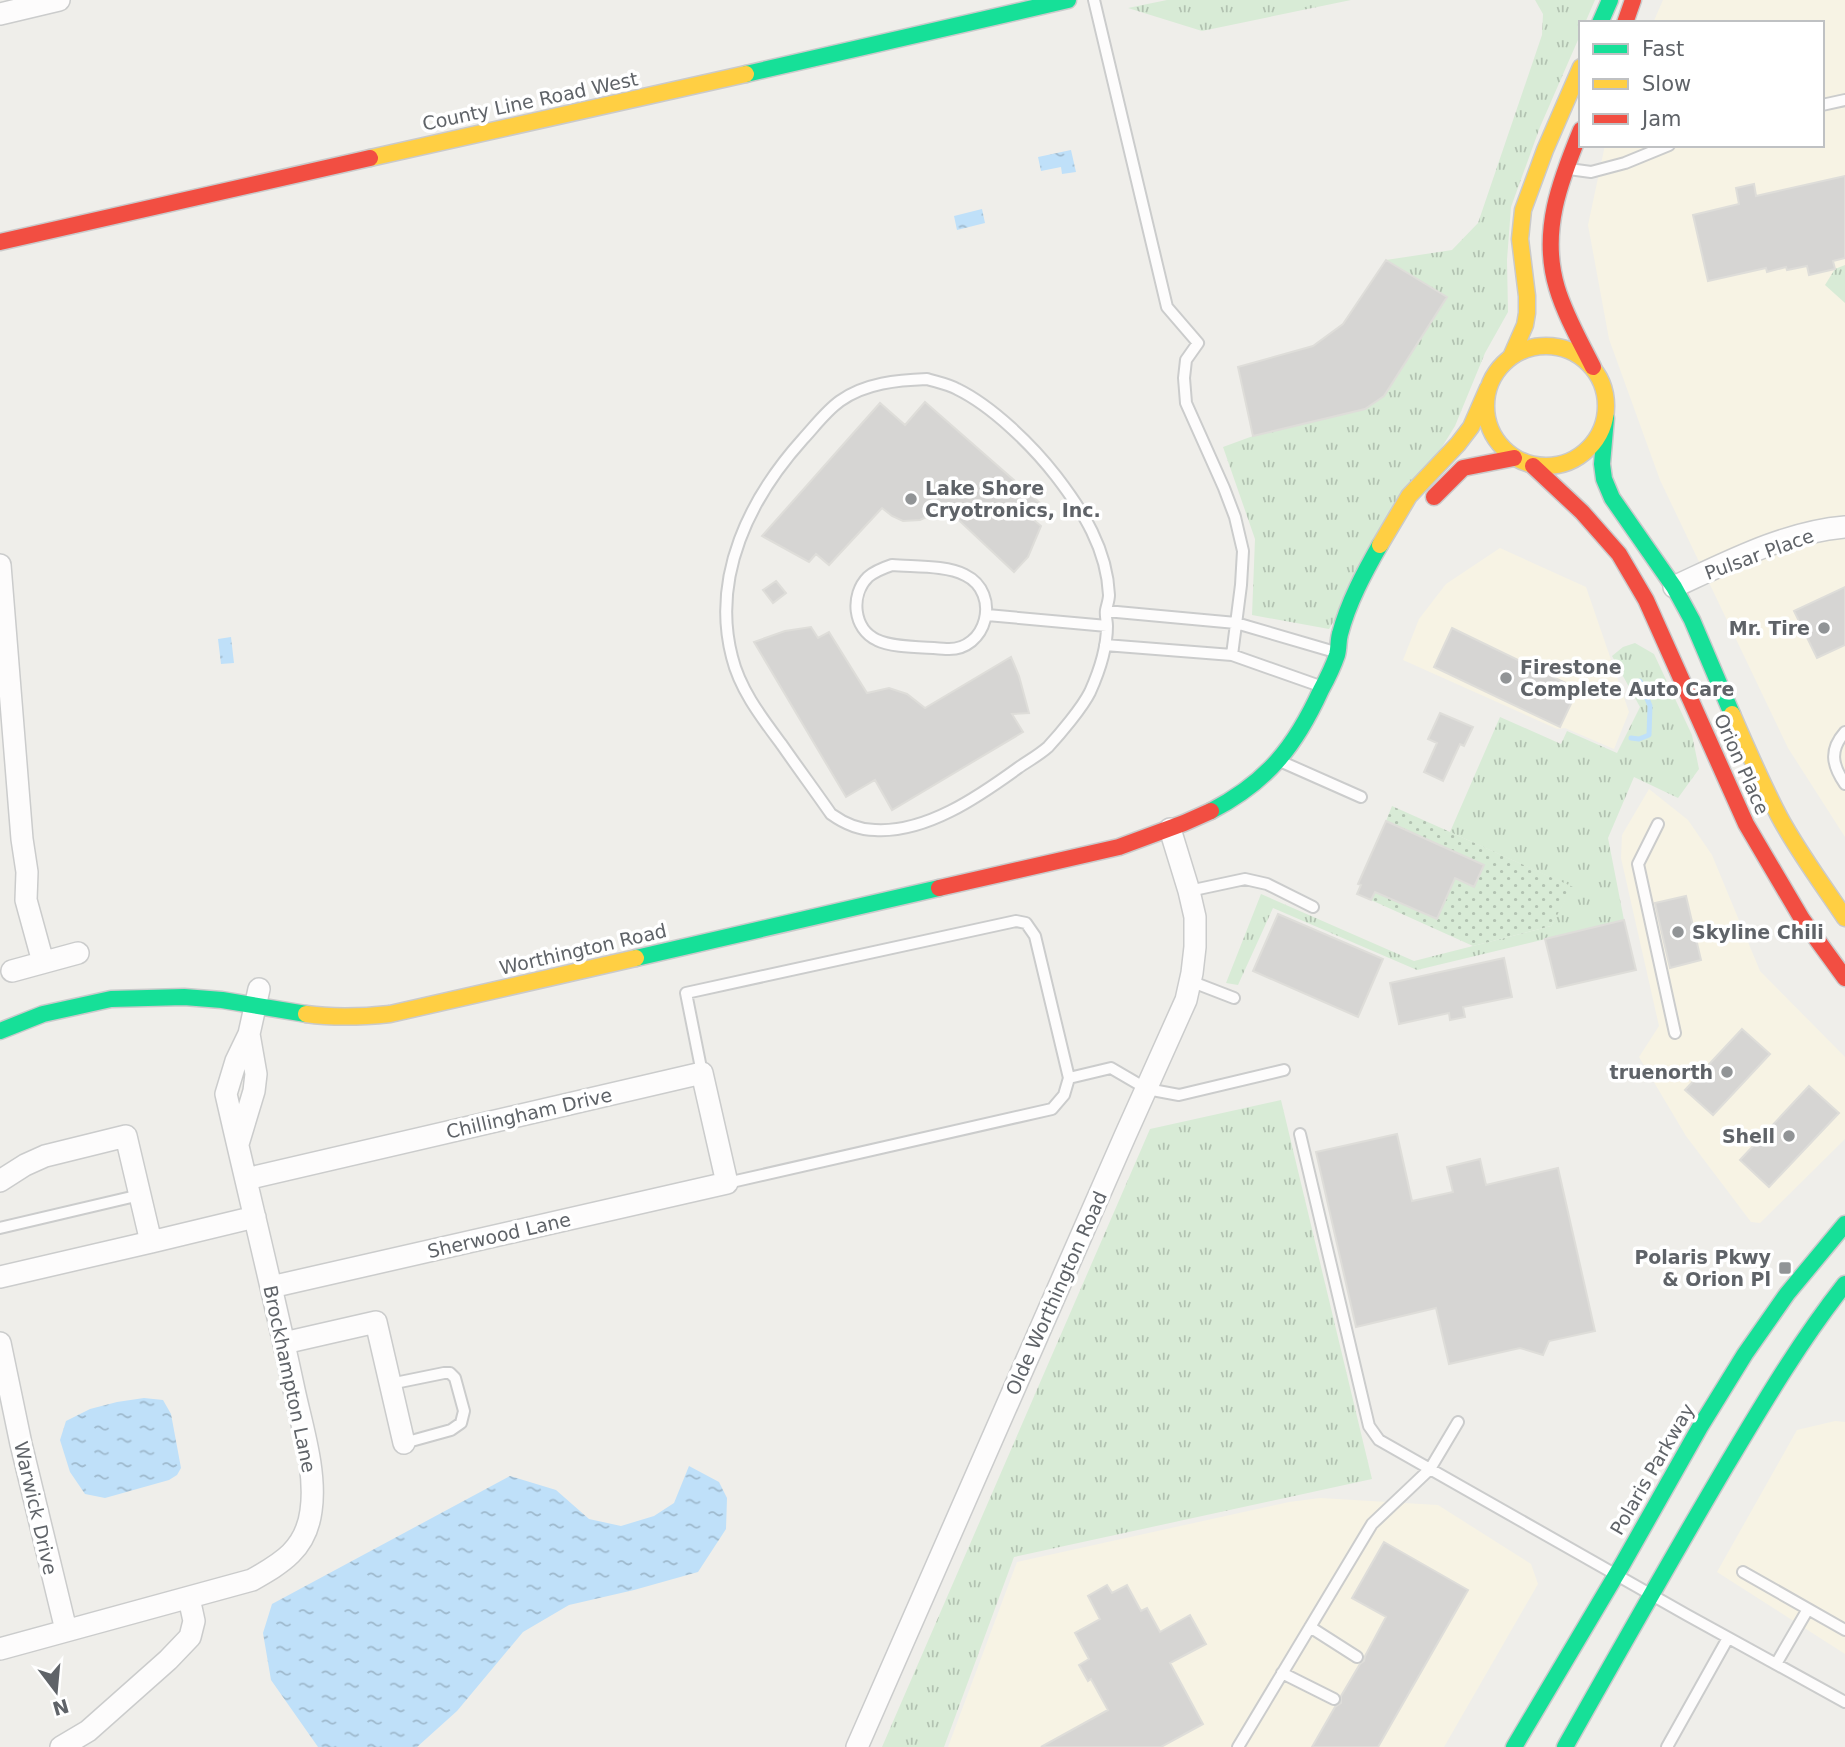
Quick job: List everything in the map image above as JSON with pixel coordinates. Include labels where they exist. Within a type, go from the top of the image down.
[{"type":"main road","name":"County Line Road West","points":[[0,242],[1068,0]]},
{"type":"main road","points":[[1601,21],[1610,0]]},
{"type":"main road","points":[[1626,21],[1633,0]]},
{"type":"main road","points":[[1511,357],[1525,325],[1527,313],[1520,239],[1523,210],[1579,71]]},
{"type":"main road","points":[[1579,135],[1555,197],[1550,259],[1560,297],[1602,383],[1607,400],[1606,418],[1600,435],[1589,450],[1574,460],[1554,467],[1533,466],[1514,458],[1499,444],[1489,426],[1485,407],[1488,388],[1497,371],[1511,357],[1527,349],[1545,345],[1563,348],[1579,355],[1593,367]]},
{"type":"main road","name":"Worthington Road","points":[[0,1031],[43,1014],[111,999],[258,993],[321,1016],[360,1017],[390,1014],[1119,847],[1208,813],[1235,798],[1279,761],[1312,710],[1338,653],[1339,637],[1345,618],[1371,559],[1412,492],[1471,426],[1488,388]]},
{"type":"main road","name":"Orion Place","points":[[1606,418],[1602,464],[1604,479],[1616,505],[1674,587],[1692,620],[1752,761],[1781,819],[1845,918]]},
{"type":"main road","points":[[1424,508],[1463,468],[1514,458]]},
{"type":"main road","name":"Orion Place","points":[[1533,466],[1582,512],[1619,554],[1646,600],[1746,824],[1802,919],[1845,978]]},
{"type":"main road","points":[[1582,512],[1609,528],[1634,550],[1659,581],[1674,587]]},
{"type":"main road","points":[[1338,653],[1354,642]]},
{"type":"main road","name":"Worthington Road","points":[[1124,829],[1170,828]]},
{"type":"main road","name":"Polaris Parkway","points":[[1514,1747],[1700,1426],[1745,1354],[1787,1294],[1845,1224]]},
{"type":"main road","points":[[1564,1747],[1712,1489],[1794,1356],[1845,1284]]},
{"type":"street","points":[[0,14],[59,0]]},
{"type":"street","name":"Pulsar Place","points":[[1674,587],[1780,542],[1812,532],[1845,527]]},
{"type":"street","points":[[0,565],[27,872],[26,900],[43,962]]},
{"type":"street","name":"Olde Worthington Road","points":[[857,1747],[1186,1000],[1195,947],[1195,917],[1170,828]]},
{"type":"street","points":[[12,971],[78,953]]},
{"type":"street","name":"Brockhampton Lane","points":[[0,1649],[252,1580],[281,1564],[301,1542],[311,1512],[312,1479],[284,1343],[237,1146],[254,1091],[256,1074],[250,1034],[258,993]]},
{"type":"street","points":[[702,1073],[727,1183]]},
{"type":"street","name":"Chillingham Drive","points":[[246,1179],[702,1073]]},
{"type":"street","points":[[0,1181],[45,1156],[127,1136],[151,1242]]},
{"type":"street","name":"Sherwood Lane","points":[[271,1287],[727,1183]]},
{"type":"street","points":[[0,1277],[255,1217]]},
{"type":"street","points":[[284,1343],[376,1322],[404,1443]]},
{"type":"street","name":"Warwick Drive","points":[[0,1343],[10,1439],[66,1630]]},
{"type":"street","points":[[61,1747],[88,1731],[190,1637],[194,1621],[189,1598]]},
{"type":"lane","points":[[1094,0],[1167,307],[1198,343],[1186,360],[1186,403],[1224,488],[1235,517],[1243,551],[1232,655]]},
{"type":"lane","points":[[1824,105],[1845,100]]},
{"type":"lane","points":[[1565,168],[1591,172],[1625,163],[1664,147]]},
{"type":"lane","points":[[927,379],[955,387],[980,403],[1014,431],[1044,461],[1078,504],[1097,543],[1106,572],[1109,597],[1106,611],[1105,645],[1088,695],[1047,748],[967,803],[926,822],[875,831],[844,824],[831,814],[758,712],[735,667],[727,633],[727,581],[736,548],[767,484],[819,420],[841,400],[866,387],[903,380],[927,379]]},
{"type":"lane","points":[[891,565],[953,570],[967,576],[979,586],[986,600],[986,615],[983,628],[975,638],[964,646],[952,649],[878,641],[866,634],[859,621],[856,606],[858,592],[866,579],[891,565]]},
{"type":"lane","points":[[1106,611],[1236,622],[1338,653]]},
{"type":"lane","points":[[986,615],[1107,626]]},
{"type":"lane","points":[[1105,645],[1232,655],[1322,687]]},
{"type":"lane","points":[[1845,732],[1837,741],[1834,752],[1834,763],[1845,783]]},
{"type":"lane","points":[[1279,761],[1362,797]]},
{"type":"lane","points":[[1658,824],[1638,864],[1675,1033]]},
{"type":"lane","points":[[1189,891],[1245,879],[1266,884],[1313,907]]},
{"type":"lane","points":[[702,1073],[686,993],[1016,921],[1026,923],[1035,936],[1069,1079],[1064,1095],[1052,1109],[727,1183]]},
{"type":"lane","points":[[1190,981],[1234,998]]},
{"type":"lane","points":[[1069,1079],[1111,1068],[1147,1088],[1179,1095],[1284,1070]]},
{"type":"lane","points":[[1300,1134],[1369,1426],[1379,1440],[1845,1702]]},
{"type":"lane","points":[[0,1228],[140,1195]]},
{"type":"lane","points":[[390,1384],[450,1373],[455,1378],[464,1411],[461,1423],[451,1430],[404,1443]]},
{"type":"lane","points":[[1238,1747],[1372,1524],[1430,1469],[1458,1422]]},
{"type":"lane","points":[[1743,1572],[1845,1630]]},
{"type":"lane","points":[[1776,1664],[1808,1609]]},
{"type":"lane","points":[[1310,1628],[1357,1657]]},
{"type":"lane","points":[[1667,1747],[1728,1638]]},
{"type":"lane","points":[[1282,1673],[1334,1699]]},
{"type":"shaded area","points":[[1663,0],[1845,0],[1845,837],[1788,748],[1660,480],[1609,339],[1588,225],[1605,147],[1824,147],[1824,21],[1654,21]]},
{"type":"shaded area","points":[[1500,548],[1586,587],[1629,712],[1614,749],[1565,728],[1557,729],[1403,660],[1419,619],[1446,584]]},
{"type":"shaded area","points":[[1649,789],[1688,820],[1712,855],[1760,971],[1845,1057],[1845,1139],[1760,1223],[1751,1222],[1686,1136],[1639,1057],[1659,1026],[1621,858],[1622,835]]},
{"type":"shaded area","points":[[1835,1421],[1845,1422],[1845,1654],[1717,1572],[1797,1430]]},
{"type":"shaded area","points":[[1320,1498],[1438,1505],[1531,1564],[1538,1584],[1444,1747],[948,1747],[1017,1562],[1289,1502]]},
{"type":"green space","points":[[1167,0],[1351,0],[1202,31],[1128,8]]},
{"type":"green space","points":[[1535,0],[1595,0],[1586,21],[1579,21],[1579,38],[1540,127],[1511,207],[1507,260],[1508,312],[1485,353],[1455,426],[1329,629],[1252,615],[1255,539],[1223,447],[1253,436],[1365,409],[1384,396],[1447,297],[1386,260],[1452,250],[1478,223],[1542,35],[1543,14]]},
{"type":"green space","points":[[1845,265],[1845,303],[1825,285],[1835,269]]},
{"type":"green space","points":[[1635,643],[1654,654],[1692,735],[1699,769],[1678,798],[1634,777],[1608,838],[1624,920],[1417,970],[1273,908],[1238,985],[1226,983],[1261,894],[1414,961],[1551,926],[1572,887],[1450,832],[1500,717],[1561,744],[1567,731],[1617,753],[1640,707],[1612,656],[1623,647]]},
{"type":"green space","points":[[1392,806],[1573,887],[1551,926],[1473,946],[1371,900],[1375,892],[1455,878],[1474,887],[1484,865],[1386,821]]},
{"type":"green space","points":[[1281,1100],[1372,1479],[1014,1557],[944,1747],[882,1747],[1150,1129]]},
{"type":"water","points":[[1071,150],[1076,172],[1062,174],[1061,167],[1041,171],[1038,157]]},
{"type":"water","points":[[982,209],[985,223],[957,230],[954,216]]},
{"type":"water","points":[[231,637],[234,663],[221,664],[218,639]]},
{"type":"water","points":[[144,1398],[163,1400],[171,1414],[181,1468],[177,1475],[169,1480],[105,1498],[85,1494],[70,1472],[60,1440],[66,1421],[90,1409]]},
{"type":"water","points":[[689,1466],[719,1482],[727,1498],[726,1529],[698,1572],[569,1605],[523,1632],[457,1711],[417,1747],[318,1747],[271,1680],[263,1633],[272,1604],[510,1476],[556,1490],[589,1519],[621,1526],[654,1516],[674,1503]]},
{"type":"building","points":[[1845,176],[1845,258],[1833,261],[1835,269],[1809,275],[1807,266],[1787,270],[1786,267],[1767,272],[1766,268],[1708,281],[1693,215],[1739,204],[1736,188],[1754,184],[1756,196]]},
{"type":"building","points":[[1386,260],[1447,297],[1384,396],[1365,409],[1253,436],[1238,367],[1313,346],[1343,324]]},
{"type":"building","points":[[925,402],[1040,503],[1029,516],[1041,526],[1028,557],[1014,572],[946,508],[920,520],[903,521],[882,508],[829,565],[816,554],[809,562],[762,536],[880,403],[905,425]]},
{"type":"building","points":[[776,581],[786,593],[773,603],[763,590]]},
{"type":"building","name":"Mr. Tire","points":[[1845,587],[1845,645],[1817,658],[1794,611]]},
{"type":"building","points":[[811,627],[818,638],[829,632],[867,693],[889,688],[907,694],[925,708],[1011,657],[1029,713],[1012,714],[1023,732],[892,810],[875,780],[846,797],[754,642],[785,631]]},
{"type":"building","name":"Firestone Complete Auto Care","points":[[1452,628],[1578,689],[1560,727],[1434,667]]},
{"type":"building","points":[[1440,713],[1473,727],[1464,746],[1460,744],[1443,781],[1424,772],[1437,743],[1428,739]]},
{"type":"building","points":[[1386,821],[1484,865],[1474,887],[1455,878],[1437,919],[1375,892],[1371,900],[1357,894],[1361,885],[1358,884]]},
{"type":"building","name":"Skyline Chili","points":[[1686,896],[1701,960],[1670,968],[1655,903]]},
{"type":"building","points":[[1278,914],[1383,959],[1358,1017],[1253,971]]},
{"type":"building","points":[[1624,920],[1636,970],[1557,988],[1545,939]]},
{"type":"building","points":[[1504,958],[1512,997],[1463,1007],[1465,1017],[1450,1020],[1449,1013],[1399,1024],[1390,983]]},
{"type":"building","name":"truenorth","points":[[1742,1029],[1770,1054],[1713,1115],[1685,1090]]},
{"type":"building","name":"Shell","points":[[1809,1086],[1839,1113],[1769,1187],[1740,1160]]},
{"type":"building","points":[[1397,1134],[1412,1201],[1453,1192],[1447,1167],[1480,1159],[1486,1185],[1558,1168],[1595,1331],[1549,1341],[1543,1355],[1520,1348],[1449,1364],[1436,1308],[1356,1327],[1316,1152]]},
{"type":"building","points":[[1384,1542],[1468,1590],[1378,1747],[1312,1747],[1335,1707],[1341,1703],[1341,1696],[1364,1661],[1386,1617],[1352,1598]]},
{"type":"building","points":[[1107,1585],[1112,1593],[1127,1585],[1141,1611],[1147,1608],[1160,1632],[1190,1615],[1206,1644],[1170,1663],[1203,1724],[1161,1747],[1041,1747],[1108,1710],[1091,1679],[1088,1681],[1079,1665],[1089,1659],[1075,1633],[1100,1619],[1088,1596]]},
{"type":"waterway","points":[[1631,738],[1639,739],[1649,735],[1650,706],[1640,681]]},
{"type":"traffic: fast","points":[[746,74],[1068,0]]},
{"type":"traffic: fast","points":[[1601,21],[1610,0]]},
{"type":"traffic: fast","points":[[1606,418],[1602,464],[1604,479],[1612,498],[1674,587],[1692,620],[1732,714]]},
{"type":"traffic: fast","points":[[1211,811],[1231,800],[1264,775],[1301,729],[1332,668],[1347,611],[1380,545]]},
{"type":"traffic: fast","points":[[636,958],[939,888]]},
{"type":"traffic: fast","points":[[0,1031],[43,1014],[111,999],[184,997],[222,1000],[306,1014]]},
{"type":"traffic: fast","points":[[1514,1747],[1745,1354],[1787,1294],[1845,1224]]},
{"type":"traffic: fast","points":[[1565,1747],[1754,1419],[1797,1350],[1845,1284]]},
{"type":"traffic: slow","points":[[1511,357],[1525,325],[1527,313],[1520,239],[1523,210],[1545,150],[1579,72]]},
{"type":"traffic: slow","points":[[370,158],[746,74]]},
{"type":"traffic: slow","points":[[1546,346],[1569,350],[1589,363],[1602,383],[1606,406],[1602,429],[1589,449],[1569,462],[1546,466],[1523,462],[1503,449],[1490,429],[1486,406],[1490,383],[1503,363],[1523,350],[1546,346]]},
{"type":"traffic: slow","points":[[1380,545],[1409,496],[1471,427],[1488,388]]},
{"type":"traffic: slow","points":[[1732,714],[1780,818],[1845,918]]},
{"type":"traffic: slow","points":[[306,1014],[348,1017],[390,1014],[636,958]]},
{"type":"traffic: jam","points":[[1626,21],[1633,0]]},
{"type":"traffic: jam","points":[[1579,135],[1555,207],[1552,267],[1560,298],[1593,367]]},
{"type":"traffic: jam","points":[[0,242],[370,158]]},
{"type":"traffic: jam","points":[[1434,497],[1463,468],[1514,458]]},
{"type":"traffic: jam","points":[[1533,466],[1582,512],[1619,554],[1646,600],[1746,824],[1802,919],[1845,978]]},
{"type":"traffic: jam","points":[[939,888],[1119,847],[1211,811]]},
{"type":"place","name":"Lake Shore Cryotronics, Inc.","points":[[911,499]]},
{"type":"place","name":"Mr. Tire","points":[[1824,628]]},
{"type":"place","name":"Firestone Complete Auto Care","points":[[1506,678]]},
{"type":"place","name":"Skyline Chili","points":[[1678,932]]},
{"type":"place","name":"truenorth","points":[[1727,1072]]},
{"type":"place","name":"Shell","points":[[1789,1136]]},
{"type":"place","name":"Polaris Pkwy & Orion Pl","points":[[1785,1268]]}]
